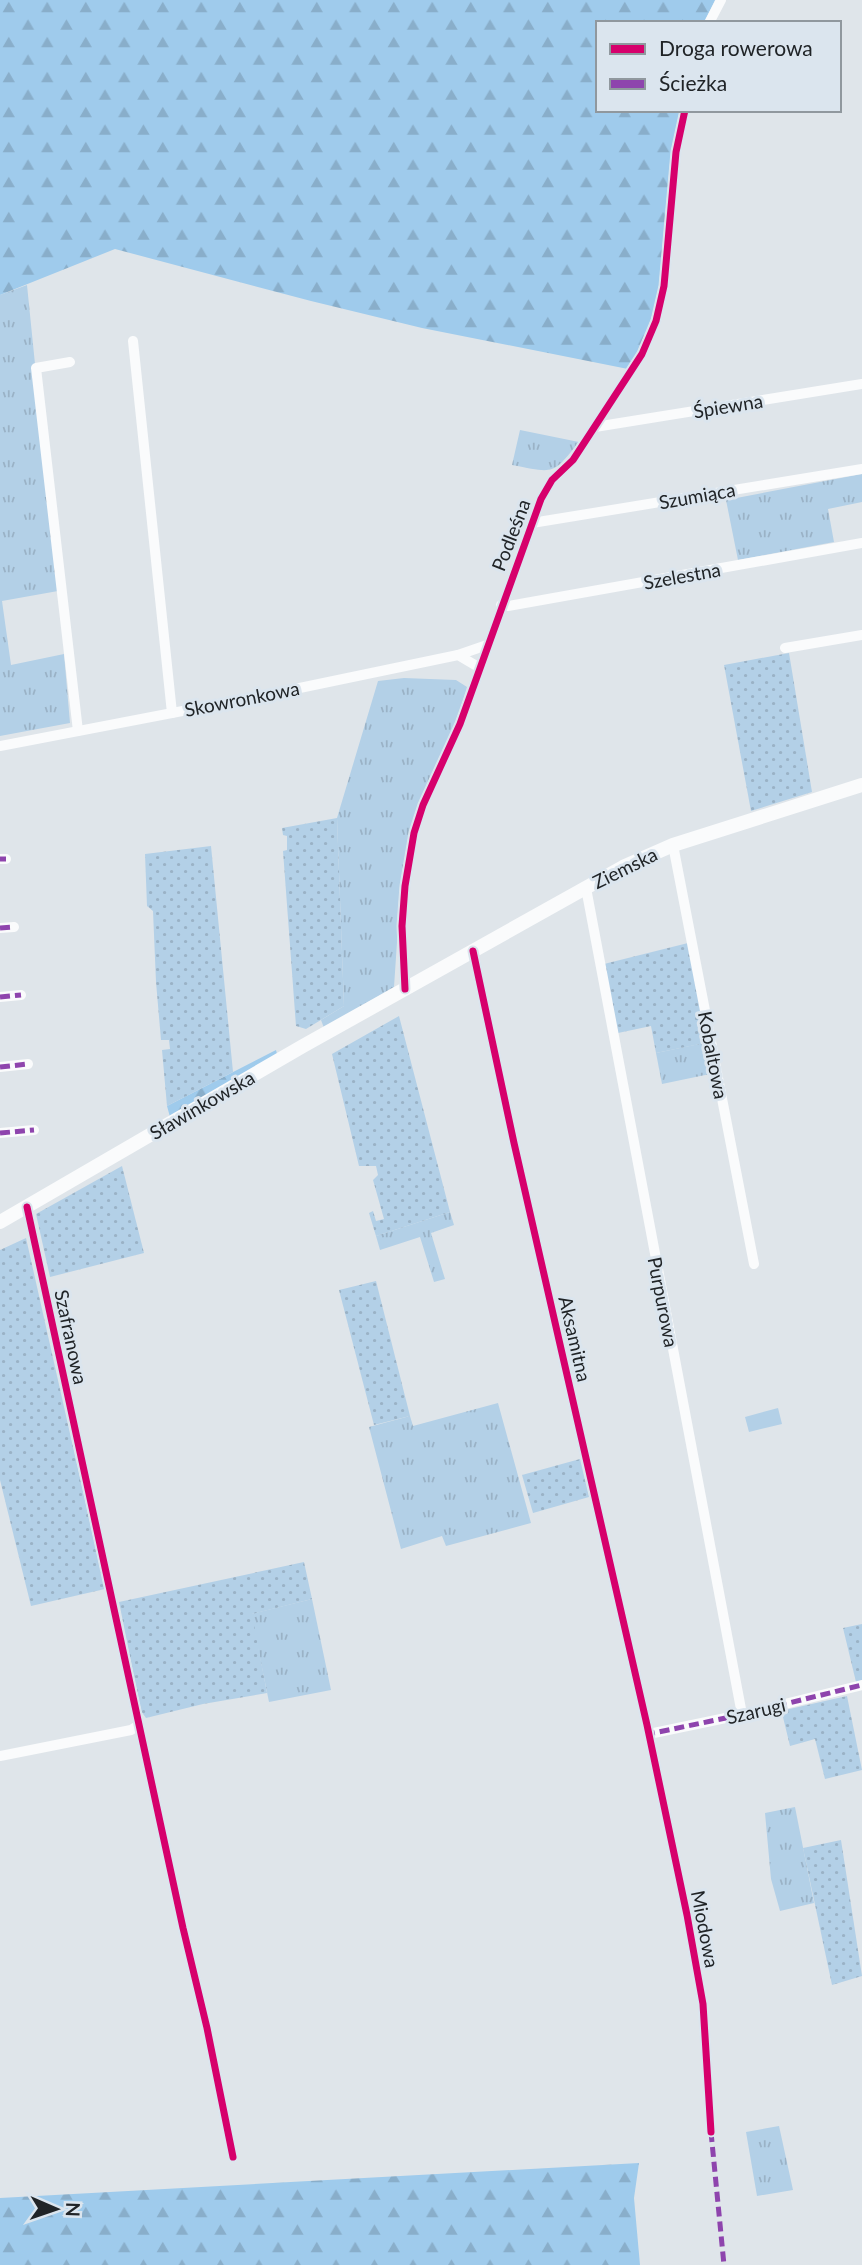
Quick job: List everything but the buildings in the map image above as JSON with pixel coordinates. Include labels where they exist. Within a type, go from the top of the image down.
[{"type":"street","points":[[710,21],[722,0]]},
{"type":"street","name":"Podleśna","points":[[405,989],[402,926],[405,886],[414,833],[423,805],[460,724],[541,499],[552,480],[573,460],[595,428],[642,354],[656,321],[664,286],[676,152],[685,112]]},
{"type":"street","points":[[133,341],[172,713]]},
{"type":"street","points":[[70,362],[36,368],[78,731]]},
{"type":"street","name":"Śpiewna","points":[[595,428],[862,384]]},
{"type":"street","name":"Szumiąca","points":[[532,523],[862,469]]},
{"type":"street","name":"Szelestna","points":[[501,605],[607,590],[862,543]]},
{"type":"street","points":[[785,648],[862,635]]},
{"type":"street","name":"Skowronkowa","points":[[0,746],[458,655],[487,645]]},
{"type":"street","points":[[458,655],[480,668]]},
{"type":"street","name":"Ziemska","points":[[405,989],[623,867],[673,845],[862,785]]},
{"type":"street","name":"Kobaltowa","points":[[673,845],[754,1264]]},
{"type":"street","name":"Purpurowa","points":[[586,888],[740,1715]]},
{"type":"street","points":[[0,928],[15,927]]},
{"type":"street","name":"Aksamitna","points":[[473,951],[649,1734]]},
{"type":"street","name":"Sławinkowska","points":[[0,1222],[405,989]]},
{"type":"street","points":[[0,997],[21,995]]},
{"type":"street","points":[[0,1067],[28,1064]]},
{"type":"street","points":[[0,1133],[34,1130]]},
{"type":"street","name":"Szafranowa","points":[[27,1207],[233,2157]]},
{"type":"street","name":"Szarugi","points":[[649,1734],[862,1685]]},
{"type":"street","points":[[0,1756],[131,1730],[139,1725]]},
{"type":"street","name":"Miodowa","points":[[649,1734],[703,2004],[711,2132]]},
{"type":"green space","points":[[0,0],[715,0],[705,21],[596,21],[596,112],[680,112],[658,295],[641,345],[628,369],[422,328],[115,249],[0,295]]},
{"type":"green space","points":[[27,285],[58,591],[2,601],[11,665],[64,654],[70,723],[0,736],[0,295]]},
{"type":"green space","points":[[520,430],[579,442],[557,466],[536,470],[512,465]]},
{"type":"green space","points":[[862,474],[862,502],[828,509],[834,542],[738,560],[726,500]]},
{"type":"green space","points":[[789,653],[812,792],[751,811],[724,665]]},
{"type":"green space","points":[[404,678],[456,680],[467,687],[457,720],[418,804],[409,835],[400,898],[394,987],[324,1028],[321,1020],[344,1006],[337,818],[378,681]]},
{"type":"green space","points":[[337,818],[344,1006],[306,1029],[296,1026],[283,851],[287,850],[287,836],[283,835],[282,828]]},
{"type":"green space","points":[[211,846],[233,1072],[167,1106],[162,1050],[170,1049],[169,1040],[161,1040],[153,911],[147,906],[145,854]]},
{"type":"green space","points":[[692,942],[710,1042],[656,1053],[651,1026],[618,1033],[604,964]]},
{"type":"green space","points":[[399,1016],[450,1212],[376,1236],[369,1213],[373,1211],[376,1221],[384,1219],[373,1180],[378,1175],[376,1166],[359,1166],[332,1054]]},
{"type":"green space","points":[[704,1043],[710,1074],[662,1084],[656,1053]]},
{"type":"green space","points":[[276,1050],[278,1058],[170,1117],[167,1106]]},
{"type":"green space","points":[[122,1166],[144,1253],[50,1277],[36,1214]]},
{"type":"green space","points":[[450,1212],[454,1225],[431,1233],[445,1279],[434,1282],[420,1237],[380,1250],[376,1236]]},
{"type":"green space","points":[[26,1238],[105,1589],[31,1606],[0,1480],[0,1250]]},
{"type":"green space","points":[[376,1281],[410,1416],[374,1425],[339,1290]]},
{"type":"green space","points":[[498,1403],[531,1523],[446,1546],[442,1536],[401,1549],[369,1427],[410,1416],[413,1426]]},
{"type":"green space","points":[[778,1408],[782,1424],[749,1432],[745,1417]]},
{"type":"green space","points":[[580,1459],[589,1497],[533,1513],[522,1475]]},
{"type":"green space","points":[[304,1562],[312,1599],[252,1614],[267,1693],[203,1704],[146,1718],[141,1711],[119,1602]]},
{"type":"green space","points":[[312,1599],[331,1690],[269,1702],[251,1614]]},
{"type":"green space","points":[[862,1624],[862,1680],[856,1682],[843,1628]]},
{"type":"green space","points":[[847,1696],[862,1770],[825,1779],[815,1739],[790,1746],[782,1713],[785,1710]]},
{"type":"green space","points":[[795,1807],[814,1903],[780,1911],[771,1879],[765,1813]]},
{"type":"green space","points":[[841,1840],[862,1976],[832,1985],[803,1848]]},
{"type":"green space","points":[[779,2126],[793,2190],[757,2196],[746,2132]]},
{"type":"green space","points":[[639,2163],[634,2198],[640,2265],[0,2265],[0,2198]]},
{"type":"marked path","points":[[0,859],[6,859]]},
{"type":"marked path","points":[[0,928],[14,927]]},
{"type":"marked path","points":[[0,997],[21,995]]},
{"type":"marked path","points":[[0,1067],[28,1064]]},
{"type":"marked path","points":[[0,1133],[34,1130]]},
{"type":"marked path","points":[[648,1730],[649,1734],[740,1715],[862,1685]]},
{"type":"marked path","points":[[711,2132],[724,2265]]},
{"type":"cycle path","points":[[405,989],[402,926],[405,886],[414,833],[423,805],[460,724],[541,499],[552,480],[573,460],[642,354],[656,321],[664,286],[676,152],[685,112]]},
{"type":"cycle path","points":[[473,951],[514,1143],[647,1725],[687,1915],[703,2004],[711,2132]]},
{"type":"cycle path","points":[[27,1207],[233,2157]]}]
